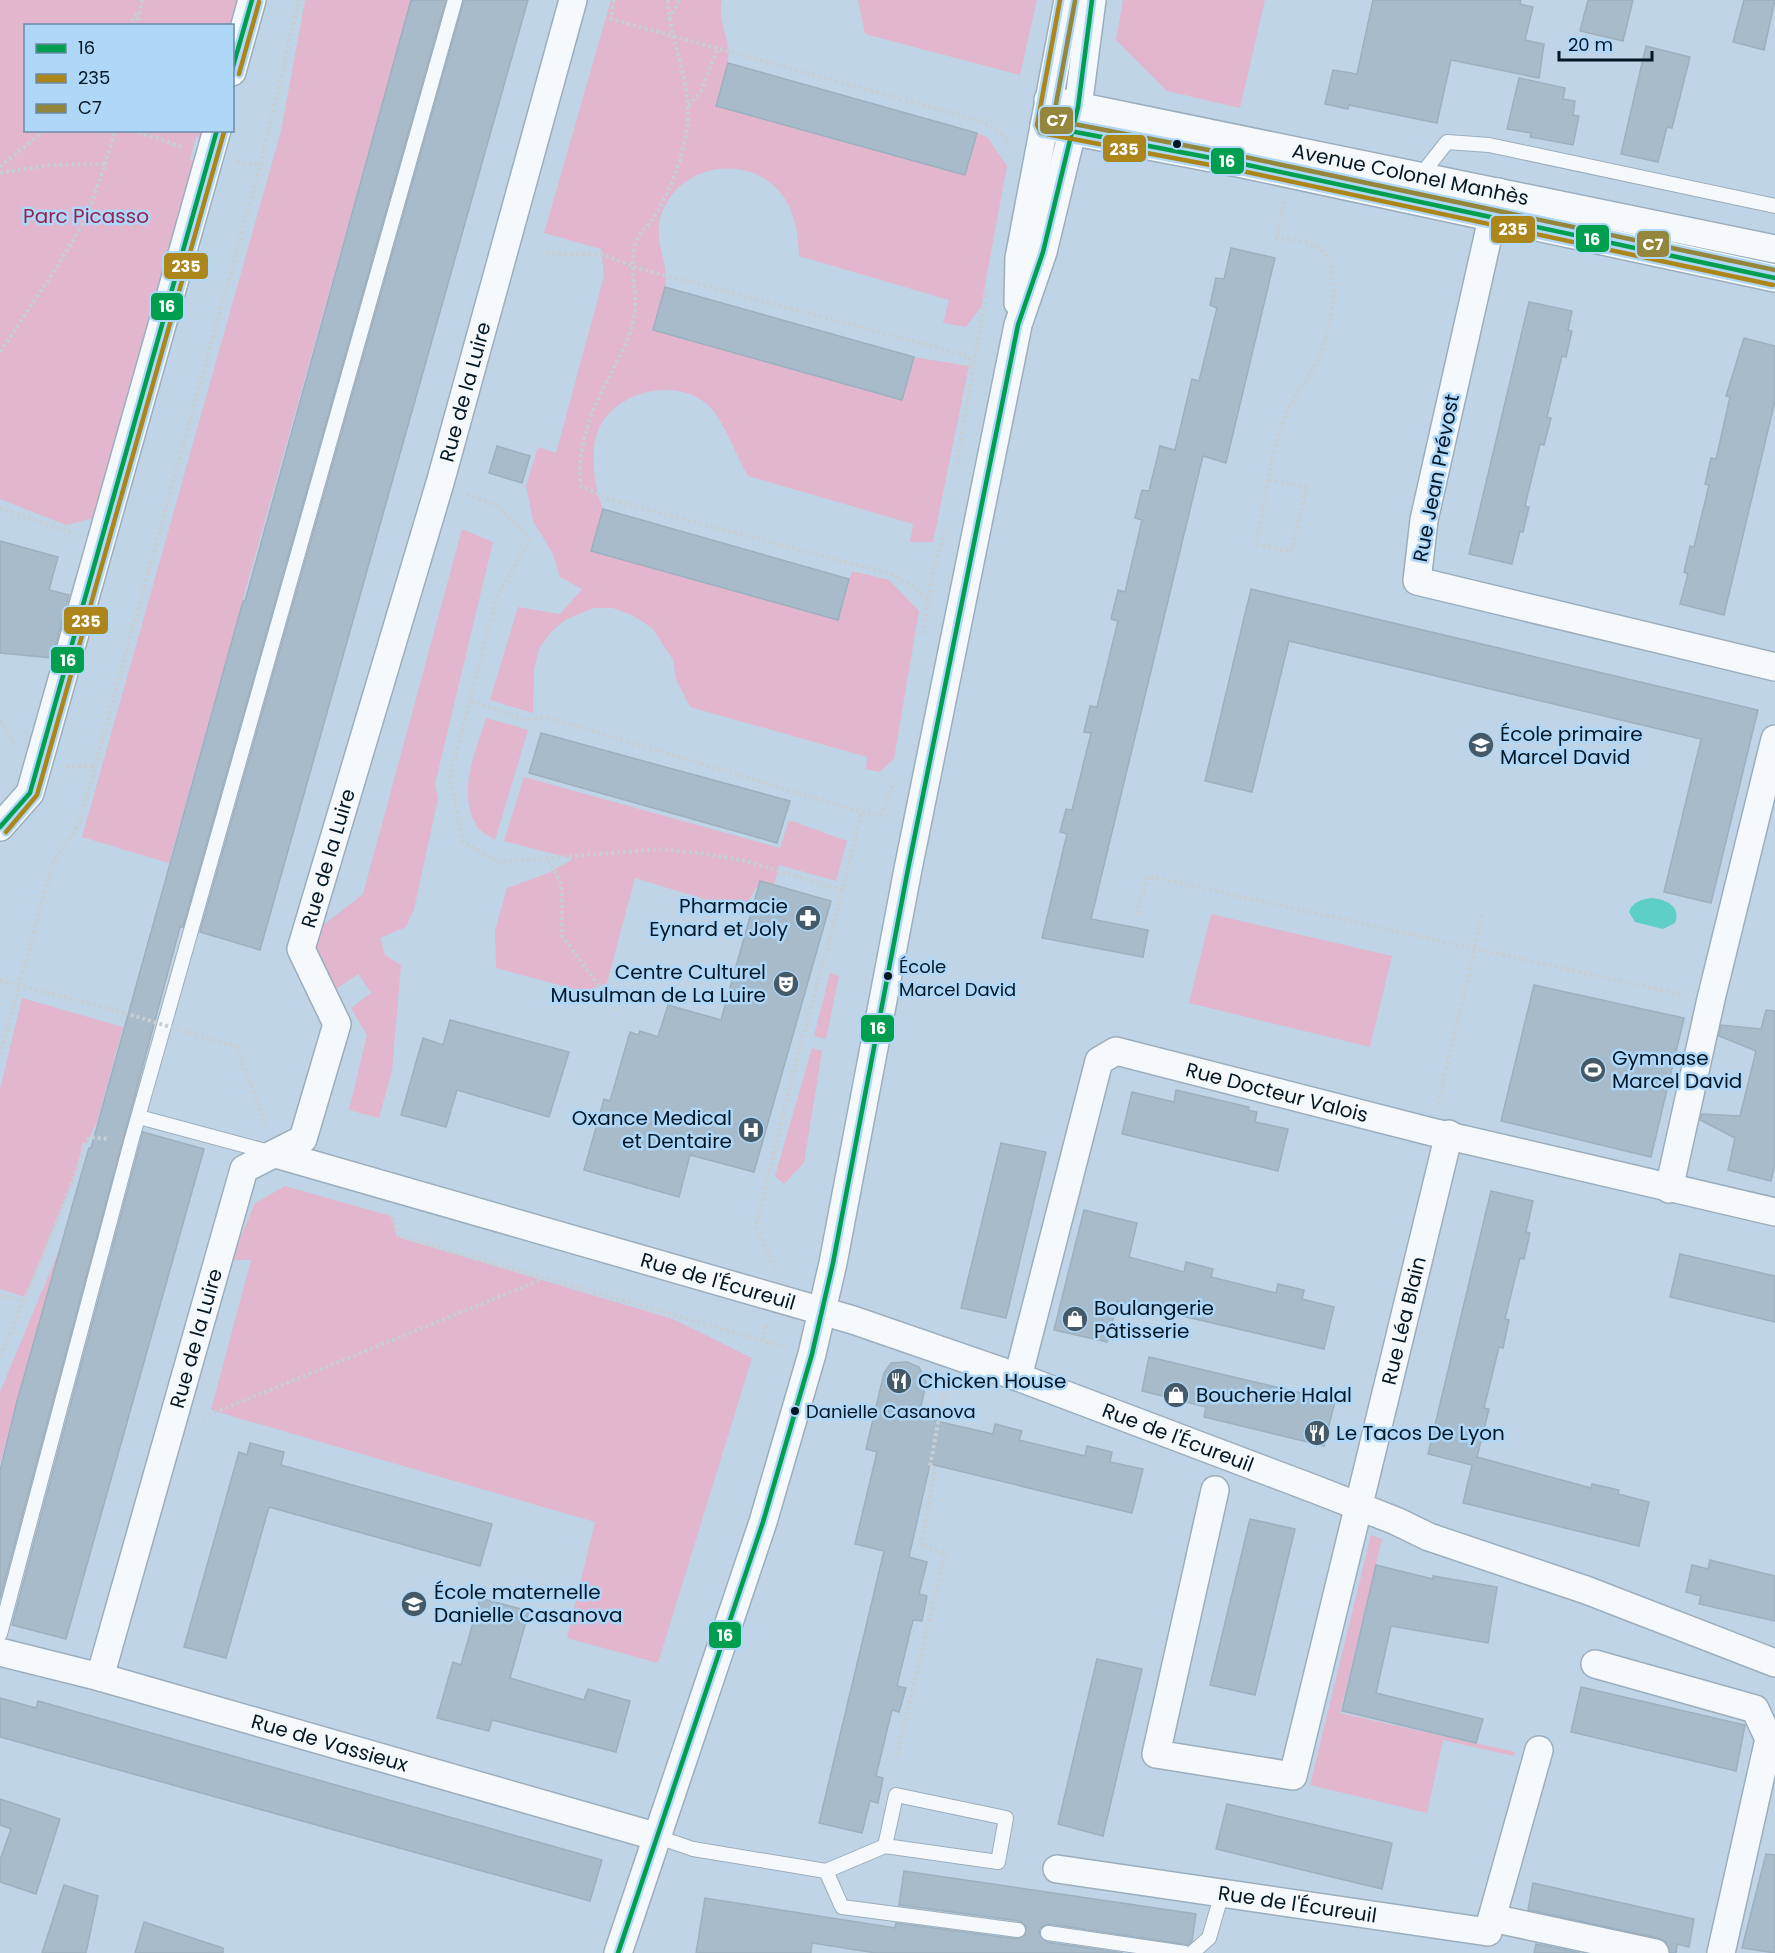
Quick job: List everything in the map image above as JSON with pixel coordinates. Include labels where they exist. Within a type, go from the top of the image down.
[{"type":"street","points":[[234,65],[252,0]]},
{"type":"street","name":"Rue de la Luire","points":[[100,1677],[244,1169],[303,1139],[337,1023],[301,949],[440,483],[573,0]]},
{"type":"street","points":[[1018,325],[1019,258],[1068,0]]},
{"type":"street","points":[[618,1953],[779,1471],[812,1354],[1018,325],[1043,252],[1075,119],[1092,0]]},
{"type":"street","name":"Avenue Colonel Manhès","points":[[1046,113],[1422,175],[1495,205],[1775,278]]},
{"type":"street","name":"Avenue Colonel Manhès","points":[[1075,119],[1289,174],[1775,249]]},
{"type":"street","points":[[0,827],[30,793],[102,542],[148,367],[216,132]]},
{"type":"street","name":"Rue Jean Prévost","points":[[1495,205],[1424,520],[1417,581],[1775,667]]},
{"type":"street","points":[[1669,1189],[1710,999],[1775,739]]},
{"type":"street","name":"Rue Docteur Valois","points":[[1018,1377],[1099,1060],[1116,1051],[1669,1189],[1775,1212]]},
{"type":"street","name":"Rue Léa Blain","points":[[1358,1506],[1440,1133]]},
{"type":"street","name":"Rue de l'Écureuil","points":[[276,1154],[822,1310],[1018,1377],[1358,1506],[1430,1537],[1586,1590],[1775,1663]]},
{"type":"street","name":"Rue de l'Écureuil","points":[[1215,1490],[1156,1754],[1293,1776],[1358,1506]]},
{"type":"street","name":"Rue de Vassieux","points":[[0,1652],[100,1677],[658,1837]]},
{"type":"street","points":[[1594,1664],[1755,1709],[1769,1739],[1721,1953]]},
{"type":"street","points":[[1539,1750],[1492,1918],[1655,1953]]},
{"type":"street","name":"Rue de l'Écureuil","points":[[1057,1869],[1488,1932],[1492,1918]]},
{"type":"lane","points":[[0,1634],[131,1142],[455,0]]},
{"type":"lane","points":[[1422,175],[1447,142],[1490,145],[1775,206]]},
{"type":"lane","points":[[139,1117],[276,1154]]},
{"type":"lane","points":[[658,1837],[693,1849],[826,1871],[885,1846],[998,1862],[1006,1818],[896,1795],[885,1846]]},
{"type":"lane","points":[[826,1871],[842,1906],[1018,1930]]},
{"type":"lane","points":[[1192,1953],[1209,1938],[1222,1893]]},
{"type":"lane","points":[[1048,1933],[1185,1953]]},
{"type":"path","points":[[137,24],[142,0]]},
{"type":"path","points":[[0,1055],[53,862],[79,824],[260,166],[299,0]]},
{"type":"path","points":[[614,0],[611,19],[981,122],[1004,135],[1011,149]]},
{"type":"path","points":[[668,0],[669,20],[686,81],[689,107],[686,134],[677,170],[652,220],[638,237],[634,267],[634,318],[621,354],[600,395],[587,432],[578,468],[581,486],[611,500],[895,575],[928,599]]},
{"type":"path","points":[[669,20],[680,0]]},
{"type":"path","points":[[130,24],[140,10]]},
{"type":"path","points":[[689,107],[701,91],[718,48]]},
{"type":"path","points":[[0,167],[43,132]]},
{"type":"path","points":[[0,352],[55,270],[88,215],[115,132]]},
{"type":"path","points":[[0,173],[48,165],[105,164]]},
{"type":"path","points":[[1269,480],[1307,487],[1291,552],[1256,544],[1269,480],[1286,414],[1319,358],[1332,309],[1333,282],[1330,261],[1318,247],[1277,238],[1289,174]]},
{"type":"path","points":[[546,253],[604,255],[634,267],[969,356],[972,371]]},
{"type":"path","points":[[957,465],[988,286]]},
{"type":"path","points":[[440,483],[498,506],[530,539],[497,597],[450,776],[462,842],[498,862],[549,860],[660,849],[746,861],[843,890]]},
{"type":"path","points":[[0,508],[102,542]]},
{"type":"path","points":[[922,643],[940,541],[948,524]]},
{"type":"path","points":[[471,701],[525,720],[546,717],[861,812],[880,815],[896,776]]},
{"type":"path","points":[[762,1340],[780,1277],[756,1226],[861,812]]},
{"type":"path","points":[[549,860],[562,886],[562,936],[617,1010]]},
{"type":"path","points":[[1137,914],[1148,876],[1473,950],[1710,999]]},
{"type":"path","points":[[1440,1133],[1473,950],[1483,912]]},
{"type":"path","points":[[0,980],[125,1013],[237,1047],[276,1154]]},
{"type":"path","points":[[0,1357],[89,1137],[131,1142]]},
{"type":"path","points":[[391,1210],[399,1236],[812,1354]]},
{"type":"path","points":[[174,1418],[191,1422],[544,1278]]},
{"type":"path","points":[[0,1295],[24,1301]]},
{"type":"path","points":[[897,1756],[945,1553],[921,1546],[935,1469],[930,1466],[946,1377]]},
{"type":"green space","name":"Parc Picasso","points":[[0,0],[239,0],[232,24],[24,24],[24,132],[202,132],[200,138],[196,137],[190,160],[194,161],[94,518],[66,525],[0,499]]},
{"type":"green space","points":[[305,0],[411,0],[169,863],[82,837],[281,131]]},
{"type":"green space","points":[[611,0],[722,0],[721,18],[729,54],[716,106],[965,175],[977,133],[987,137],[1007,166],[981,307],[966,327],[943,323],[949,300],[799,256],[796,226],[789,206],[773,185],[758,175],[741,170],[723,169],[706,172],[690,179],[676,191],[665,206],[661,217],[659,237],[665,286],[653,330],[901,400],[914,357],[969,366],[933,542],[910,542],[913,524],[748,476],[711,408],[698,398],[683,392],[666,390],[649,392],[618,405],[606,417],[596,439],[593,454],[594,471],[603,512],[591,551],[838,620],[852,571],[889,580],[919,611],[894,759],[879,772],[866,769],[867,757],[690,707],[676,679],[673,660],[653,629],[634,616],[613,608],[594,608],[565,620],[551,632],[539,649],[534,670],[533,713],[490,700],[518,607],[560,614],[582,589],[560,577],[553,554],[533,521],[526,486],[538,447],[556,453],[604,276],[601,249],[544,233]]},
{"type":"green space","points":[[858,0],[1037,0],[1020,75],[865,34]]},
{"type":"green space","points":[[1123,0],[1265,0],[1240,108],[1167,91],[1116,40]]},
{"type":"green space","points":[[462,529],[493,542],[435,784],[438,799],[414,909],[406,927],[380,938],[385,955],[401,965],[392,1071],[379,1118],[349,1110],[367,1035],[351,1008],[371,993],[358,974],[336,989],[308,937],[363,894]]},
{"type":"green space","points":[[486,718],[528,730],[495,840],[478,828],[468,800],[473,758]]},
{"type":"green space","points":[[524,777],[780,848],[789,820],[847,841],[836,881],[779,865],[774,885],[760,881],[743,911],[635,878],[607,983],[585,992],[496,968],[495,930],[507,888],[548,873],[573,859],[504,841]]},
{"type":"green space","points":[[1211,914],[1392,956],[1370,1047],[1189,1003]]},
{"type":"green space","points":[[830,973],[839,976],[826,1039],[814,1036]]},
{"type":"green space","points":[[22,998],[123,1027],[97,1122],[87,1143],[83,1142],[75,1176],[25,1297],[0,1289],[0,1089]]},
{"type":"green space","points":[[812,1048],[822,1051],[804,1163],[784,1184],[775,1176]]},
{"type":"green space","points":[[285,1186],[391,1216],[397,1237],[673,1319],[752,1358],[658,1663],[567,1638],[595,1522],[211,1410],[251,1260],[231,1260],[255,1203]]},
{"type":"green space","points":[[60,1248],[0,1463],[0,1392]]},
{"type":"green space","points":[[1371,1535],[1382,1539],[1340,1713],[1515,1752],[1514,1756],[1443,1740],[1427,1813],[1310,1785]]},
{"type":"shaded area","points":[[1652,898],[1663,900],[1674,908],[1675,923],[1663,929],[1635,922],[1629,912],[1632,906]]},
{"type":"building","points":[[411,0],[446,0],[183,927],[180,927],[0,1599],[0,1471],[16,1405],[79,1182],[89,1148],[91,1148],[243,601],[245,601]]},
{"type":"building","points":[[464,0],[528,0],[260,950],[200,932]]},
{"type":"building","points":[[1373,0],[1521,0],[1520,4],[1533,7],[1525,40],[1544,44],[1539,78],[1451,60],[1437,123],[1349,105],[1348,109],[1325,104],[1333,70],[1357,74]]},
{"type":"building","points":[[1588,0],[1633,0],[1623,41],[1580,31]]},
{"type":"building","points":[[1744,0],[1775,0],[1764,50],[1733,42]]},
{"type":"building","points":[[1646,46],[1690,57],[1672,128],[1667,127],[1658,162],[1621,154]]},
{"type":"building","points":[[728,63],[977,133],[965,175],[716,106]]},
{"type":"building","points":[[1519,78],[1565,88],[1563,99],[1575,101],[1573,115],[1579,116],[1573,145],[1530,137],[1531,133],[1507,129]]},
{"type":"building","points":[[1231,248],[1275,258],[1226,463],[1203,456],[1091,919],[1148,930],[1143,957],[1042,938],[1067,834],[1060,832],[1066,809],[1072,810],[1091,733],[1084,732],[1090,706],[1097,707],[1118,621],[1111,619],[1118,590],[1125,592],[1142,520],[1135,518],[1142,490],[1149,491],[1160,446],[1175,450],[1192,379],[1199,381],[1217,308],[1210,305],[1216,278],[1224,279]]},
{"type":"building","points":[[665,287],[914,357],[902,400],[653,330]]},
{"type":"building","points":[[1529,302],[1572,311],[1568,330],[1572,331],[1566,357],[1562,356],[1547,417],[1551,418],[1544,445],[1540,444],[1525,506],[1529,507],[1512,564],[1469,554]]},
{"type":"building","points":[[1744,338],[1775,346],[1775,401],[1724,615],[1680,604],[1688,574],[1684,572],[1690,546],[1694,547],[1709,485],[1705,484],[1711,458],[1716,459],[1730,397],[1726,396]]},
{"type":"building","points":[[497,446],[530,456],[522,483],[489,473]]},
{"type":"building","points":[[603,509],[849,579],[838,620],[591,551]]},
{"type":"building","points":[[0,541],[58,557],[49,590],[69,595],[52,658],[0,653]]},
{"type":"building","points":[[1251,589],[1758,710],[1711,903],[1664,892],[1701,739],[1289,641],[1252,792],[1205,781]]},
{"type":"building","points":[[541,733],[790,801],[777,843],[529,773]]},
{"type":"building","points":[[760,881],[831,901],[754,1172],[690,1155],[679,1197],[584,1170],[604,1099],[610,1101],[630,1032],[638,1035],[640,1031],[658,1037],[668,1005],[721,1020]]},
{"type":"building","name":"Gymnase Marcel David","points":[[1534,985],[1684,1018],[1651,1157],[1501,1121]]},
{"type":"building","points":[[1766,1010],[1775,1011],[1775,1164],[1771,1181],[1728,1170],[1735,1138],[1700,1120],[1702,1114],[1740,1116],[1756,1051],[1719,1036],[1721,1025],[1761,1029]]},
{"type":"building","points":[[450,1020],[569,1052],[549,1117],[457,1090],[446,1127],[401,1115],[423,1038],[443,1045]]},
{"type":"building","points":[[1176,1090],[1249,1107],[1248,1110],[1257,1112],[1255,1122],[1288,1129],[1278,1171],[1122,1134],[1132,1092],[1174,1102]]},
{"type":"building","points":[[143,1132],[204,1149],[66,1639],[12,1625]]},
{"type":"building","points":[[1001,1143],[1046,1152],[1006,1318],[961,1308]]},
{"type":"building","points":[[1491,1191],[1533,1201],[1526,1232],[1530,1233],[1524,1259],[1520,1258],[1505,1319],[1509,1320],[1503,1348],[1499,1347],[1484,1408],[1489,1409],[1477,1457],[1591,1488],[1592,1484],[1619,1490],[1618,1494],[1649,1502],[1639,1546],[1463,1503],[1472,1465],[1428,1454]]},
{"type":"building","points":[[1084,1210],[1137,1223],[1129,1257],[1184,1272],[1186,1262],[1213,1269],[1211,1277],[1276,1293],[1278,1284],[1304,1290],[1302,1299],[1334,1307],[1324,1349],[1118,1301],[1107,1342],[1054,1330]]},
{"type":"building","points":[[1680,1254],[1775,1276],[1775,1322],[1670,1297]]},
{"type":"building","points":[[1149,1357],[1335,1401],[1324,1446],[1204,1417],[1206,1407],[1142,1391]]},
{"type":"building","points":[[907,1362],[919,1367],[926,1382],[919,1417],[993,1434],[995,1424],[1022,1431],[1019,1440],[1085,1456],[1087,1446],[1112,1452],[1110,1462],[1143,1469],[1132,1513],[930,1464],[909,1557],[927,1562],[919,1594],[927,1596],[922,1621],[913,1620],[897,1686],[906,1688],[899,1712],[892,1710],[876,1776],[883,1778],[878,1803],[870,1801],[862,1833],[819,1823],[884,1551],[855,1544],[877,1452],[866,1449],[884,1373],[891,1363]]},
{"type":"building","points":[[250,1443],[284,1452],[281,1465],[492,1524],[480,1566],[269,1507],[226,1658],[184,1647],[239,1452],[247,1455]]},
{"type":"building","points":[[1250,1519],[1295,1529],[1255,1695],[1210,1685]]},
{"type":"building","points":[[1710,1560],[1775,1576],[1775,1621],[1699,1604],[1701,1596],[1686,1592],[1692,1565],[1708,1569]]},
{"type":"building","points":[[1376,1565],[1433,1579],[1433,1576],[1497,1587],[1488,1643],[1391,1626],[1376,1693],[1483,1719],[1476,1743],[1342,1711]]},
{"type":"building","points":[[480,1598],[529,1611],[510,1678],[584,1700],[588,1689],[630,1701],[616,1752],[492,1720],[489,1731],[437,1718],[453,1662],[461,1665]]},
{"type":"building","points":[[1097,1659],[1142,1669],[1103,1836],[1058,1824]]},
{"type":"building","points":[[1581,1687],[1745,1725],[1736,1771],[1571,1732]]},
{"type":"building","points":[[0,1698],[36,1708],[38,1701],[602,1860],[590,1901],[0,1737]]},
{"type":"building","points":[[0,1799],[60,1819],[36,1894],[0,1882],[0,1860],[11,1829],[0,1825]]},
{"type":"building","points":[[1227,1804],[1392,1843],[1382,1889],[1216,1849]]},
{"type":"building","points":[[1766,1854],[1775,1855],[1775,1953],[1742,1948]]},
{"type":"building","points":[[904,1871],[1196,1914],[1192,1941],[1188,1945],[1049,1924],[1041,1927],[1039,1932],[1046,1942],[1123,1953],[876,1953],[812,1943],[811,1953],[696,1953],[705,1898],[895,1928],[896,1923],[1017,1939],[1025,1935],[1026,1926],[1019,1921],[899,1905]]},
{"type":"building","points":[[1533,1883],[1694,1919],[1689,1947],[1677,1944],[1676,1953],[1670,1953],[1666,1942],[1658,1938],[1528,1910]]},
{"type":"building","points":[[64,1885],[98,1896],[86,1953],[42,1953]]},
{"type":"building","points":[[144,1922],[223,1948],[223,1953],[135,1953]]},
{"type":"building","points":[[1536,1944],[1580,1953],[1534,1953]]},
{"type":"transit line","name":"16","points":[[234,63],[252,0]]},
{"type":"transit line","name":"235","points":[[1060,0],[1037,125],[1041,133],[1242,171],[1773,285]]},
{"type":"transit line","name":"16","points":[[618,1953],[763,1522],[812,1354],[833,1263],[908,869],[1018,325],[1043,252],[1078,107],[1092,0]]},
{"type":"transit line","name":"C7","points":[[1075,1],[1053,120],[1245,157],[1775,270]]},
{"type":"transit line","name":"235","points":[[239,74],[259,2]]},
{"type":"transit line","name":"16","points":[[1044,126],[1243,164],[1775,278]]},
{"type":"transit line","name":"16","points":[[0,827],[30,793],[216,132]]},
{"type":"transit line","name":"235","points":[[6,832],[37,795],[224,132]]},
{"type":"place","name":"École primaire Marcel David","points":[[1481,745]]},
{"type":"place","name":"Pharmacie Eynard et Joly","points":[[808,918]]},
{"type":"place","name":"École Marcel David","points":[[888,976]]},
{"type":"place","name":"Centre Culturel Musulman de La Luire","points":[[786,984]]},
{"type":"place","name":"Gymnase Marcel David","points":[[1593,1070]]},
{"type":"place","name":"Oxance Medical et Dentaire","points":[[751,1130]]},
{"type":"place","name":"Boulangerie Pâtisserie","points":[[1075,1319]]},
{"type":"place","name":"Chicken House","points":[[899,1381]]},
{"type":"place","name":"Boucherie Halal","points":[[1176,1395]]},
{"type":"place","name":"Danielle Casanova","points":[[795,1411]]},
{"type":"place","name":"Le Tacos De Lyon","points":[[1317,1433]]},
{"type":"place","name":"École maternelle Danielle Casanova","points":[[414,1604]]}]
